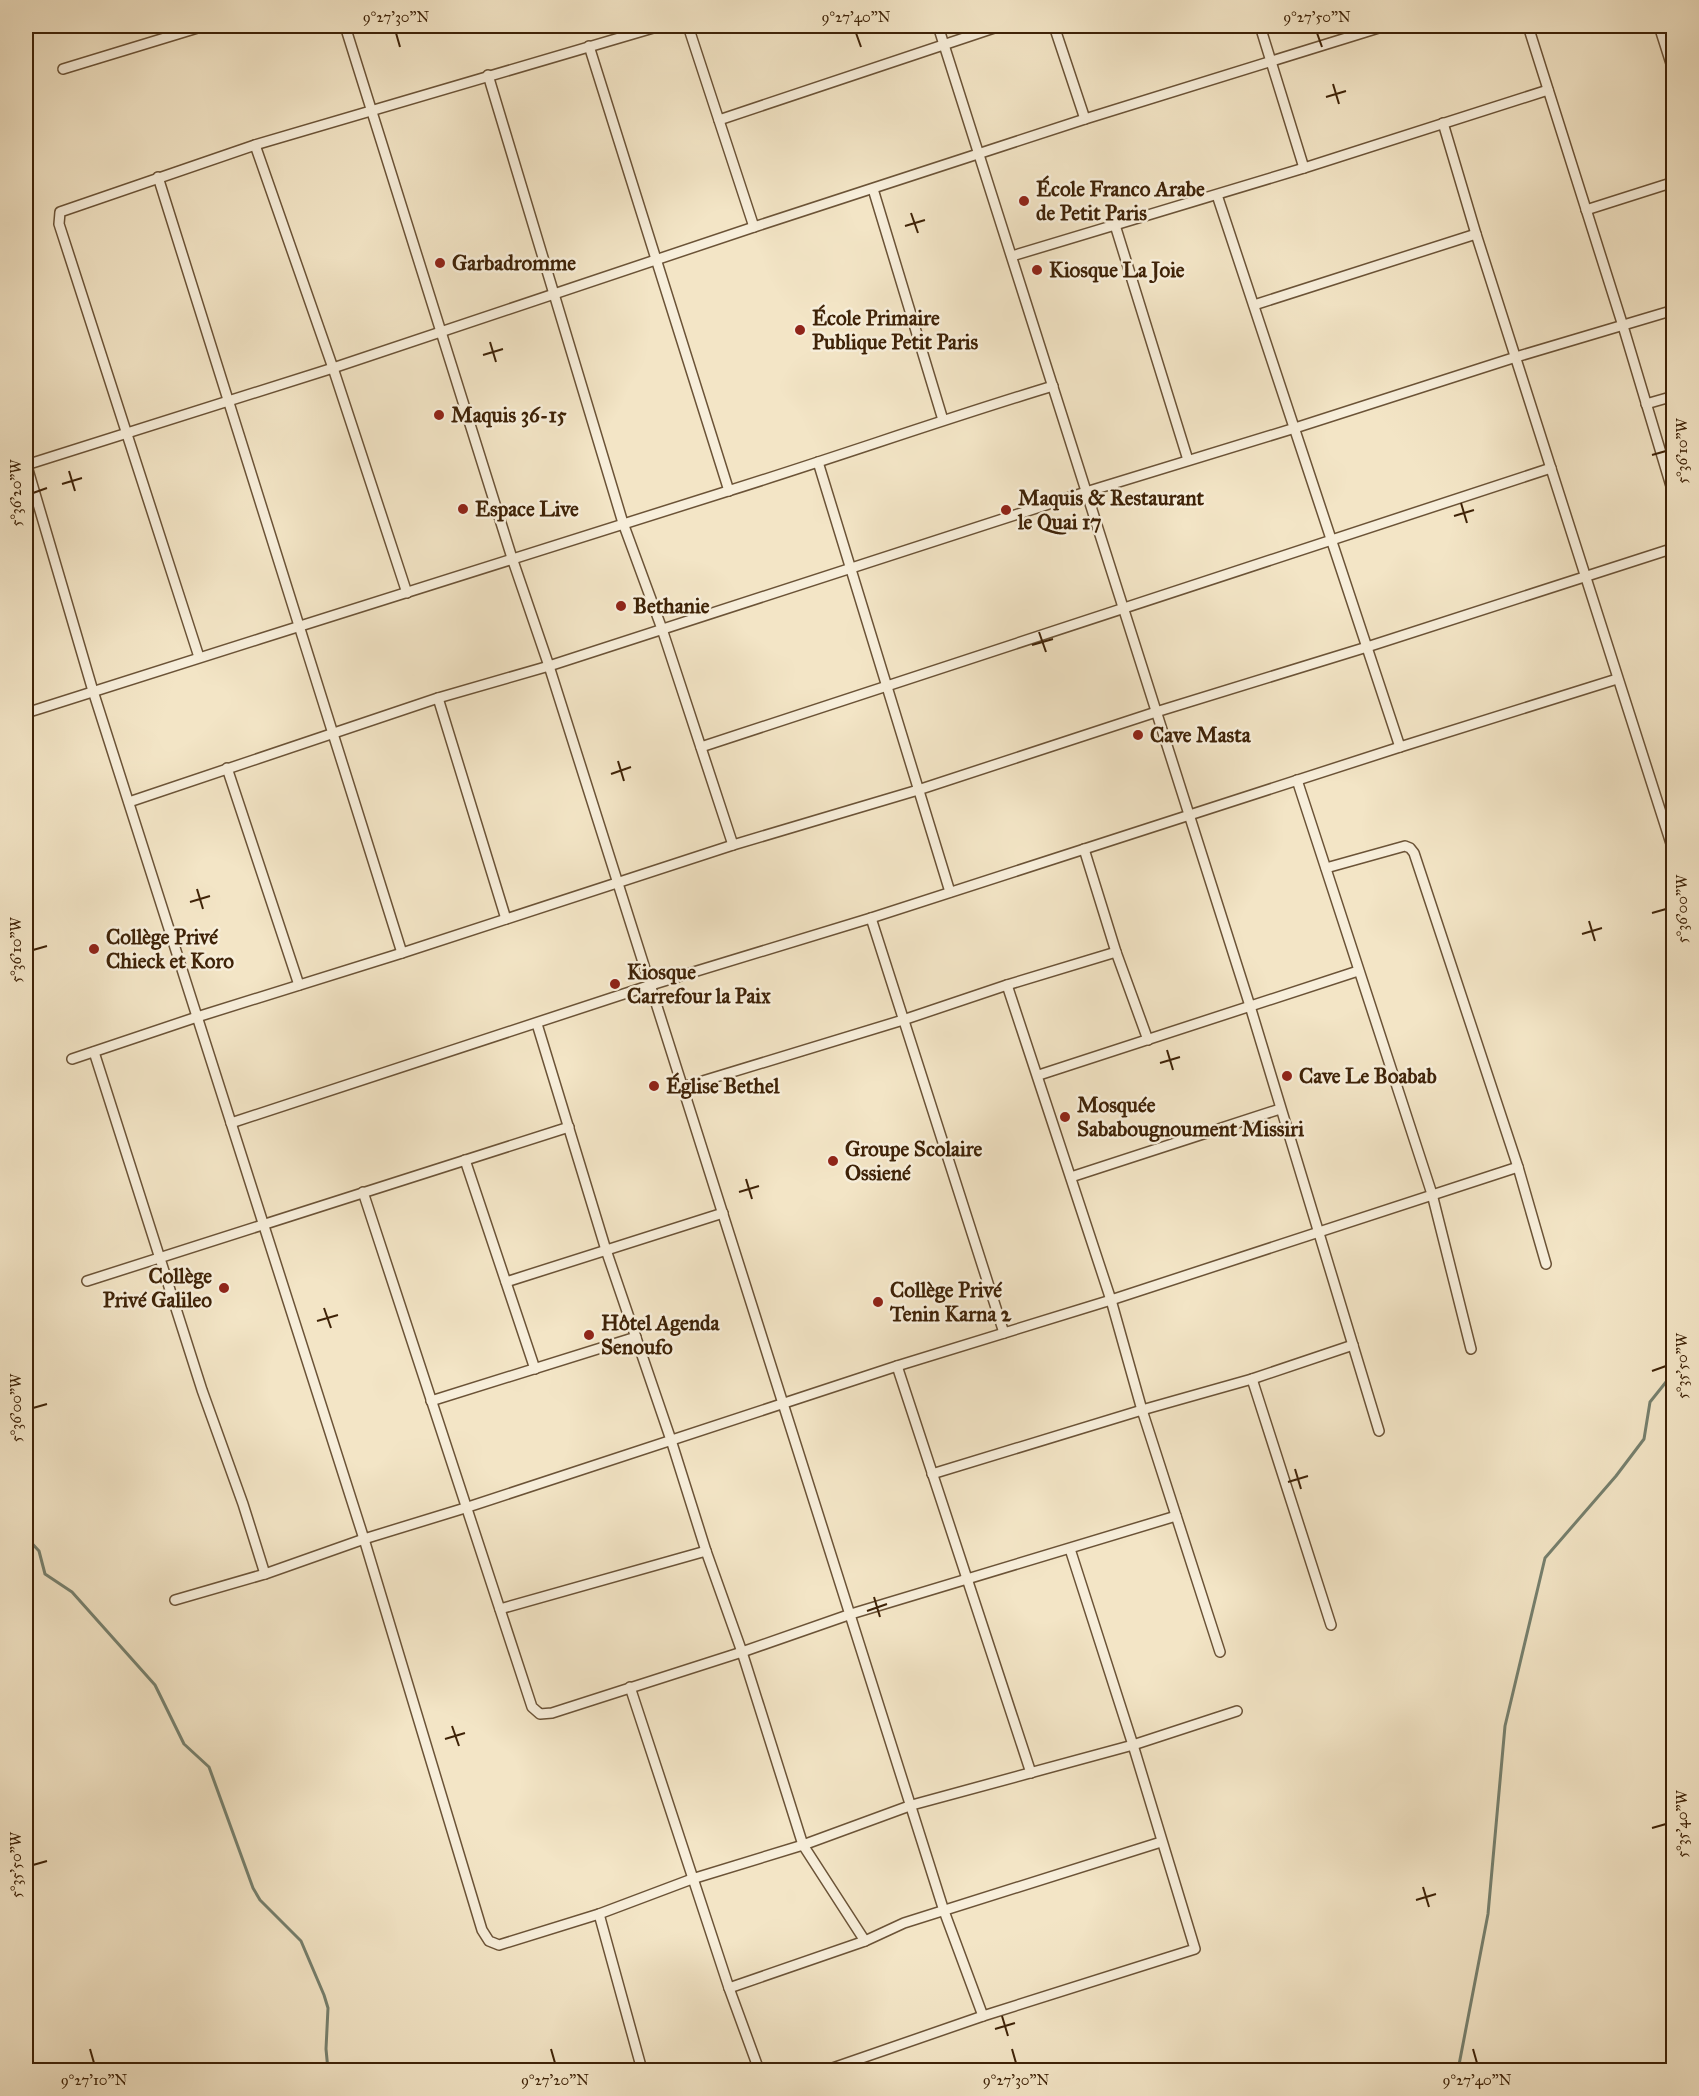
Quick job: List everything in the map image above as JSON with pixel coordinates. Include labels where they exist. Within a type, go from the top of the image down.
[{"type":"street","points":[[63,69],[204,26]]},
{"type":"street","points":[[345,26],[512,558],[651,985],[944,1911],[983,2016]]},
{"type":"street","points":[[199,657],[59,224],[60,212],[255,145],[660,26]]},
{"type":"street","points":[[688,26],[754,227]]},
{"type":"street","points":[[938,26],[1250,1006],[1379,1431]]},
{"type":"street","points":[[719,120],[1000,26]]},
{"type":"street","points":[[1054,26],[1085,119]]},
{"type":"street","points":[[1260,26],[1304,168]]},
{"type":"street","points":[[1237,1711],[1133,1745],[912,1805],[803,1845],[692,1879],[598,1914],[499,1945],[489,1941],[482,1930],[364,1539],[93,692],[26,464],[333,368],[1085,119],[1385,26]]},
{"type":"street","points":[[1528,26],[1674,496]]},
{"type":"street","points":[[1659,26],[1674,73]]},
{"type":"street","points":[[589,46],[729,491]]},
{"type":"street","points":[[488,75],[623,523],[662,629],[734,845]]},
{"type":"street","points":[[1012,256],[1218,195],[1548,90]]},
{"type":"street","points":[[1443,123],[1476,234],[1674,853]]},
{"type":"street","points":[[255,145],[333,368],[407,593]]},
{"type":"street","points":[[158,177],[402,953]]},
{"type":"street","points":[[1586,210],[1674,183]]},
{"type":"street","points":[[873,189],[942,420]]},
{"type":"street","points":[[1218,195],[1400,747]]},
{"type":"street","points":[[1114,225],[1188,460]]},
{"type":"street","points":[[1254,305],[1476,234]]},
{"type":"street","points":[[129,802],[438,698],[549,666],[851,567],[1188,460],[1295,429],[1515,357],[1674,310]]},
{"type":"street","points":[[26,713],[1053,386]]},
{"type":"street","points":[[1646,404],[1674,396]]},
{"type":"street","points":[[818,462],[950,892]]},
{"type":"street","points":[[701,747],[1551,468]]},
{"type":"street","points":[[72,1059],[734,845],[918,790],[1674,548]]},
{"type":"street","points":[[231,1123],[651,985],[871,918],[1189,814],[1617,679]]},
{"type":"street","points":[[438,698],[506,920]]},
{"type":"street","points":[[227,768],[299,985]]},
{"type":"street","points":[[1297,780],[1432,1194],[1471,1349]]},
{"type":"street","points":[[1326,868],[1401,847],[1410,848],[1416,859],[1518,1167],[1546,1264]]},
{"type":"street","points":[[1084,849],[1116,952],[1148,1040]]},
{"type":"street","points":[[871,918],[1004,1333]]},
{"type":"street","points":[[683,1087],[903,1020],[1007,984],[1116,952]]},
{"type":"street","points":[[1039,1075],[1359,970]]},
{"type":"street","points":[[1007,984],[1039,1075],[1111,1300],[1142,1410],[1220,1652]]},
{"type":"street","points":[[537,1024],[606,1250],[742,1652],[803,1845],[865,1941]]},
{"type":"street","points":[[93,1052],[202,1390],[243,1504],[265,1575]]},
{"type":"street","points":[[1071,1177],[1280,1109]]},
{"type":"street","points":[[87,1281],[569,1127]]},
{"type":"street","points":[[465,1160],[535,1369]]},
{"type":"street","points":[[175,1600],[265,1575],[364,1539],[1518,1167]]},
{"type":"street","points":[[363,1192],[532,1707],[540,1714],[552,1713],[742,1652],[851,1614],[1176,1516]]},
{"type":"street","points":[[506,1282],[723,1213]]},
{"type":"street","points":[[431,1401],[636,1337]]},
{"type":"street","points":[[932,1474],[1252,1379],[1353,1345]]},
{"type":"street","points":[[897,1366],[1031,1773]]},
{"type":"street","points":[[1252,1379],[1331,1625]]},
{"type":"street","points":[[827,2070],[983,2016],[1195,1949],[1070,1549]]},
{"type":"street","points":[[500,1609],[706,1551]]},
{"type":"street","points":[[630,1687],[692,1879],[759,2070]]},
{"type":"street","points":[[729,1988],[865,1941],[904,1923],[1161,1842]]},
{"type":"street","points":[[598,1914],[642,2070]]},
{"type":"waterway","points":[[1458,2070],[1488,1914],[1505,1726],[1545,1558],[1616,1476],[1644,1439],[1650,1402],[1674,1372]]},
{"type":"waterway","points":[[26,1537],[39,1551],[45,1574],[72,1592],[155,1685],[184,1744],[209,1767],[253,1888],[260,1900],[301,1941],[324,1995],[328,2008],[326,2049],[328,2070]]},
{"type":"place","name":"École Franco Arabe de Petit Paris","points":[[1024,201]]},
{"type":"place","name":"Garbadromme","points":[[440,263]]},
{"type":"place","name":"Kiosque La Joie","points":[[1037,270]]},
{"type":"place","name":"École Primaire Publique Petit Paris","points":[[800,330]]},
{"type":"place","name":"Maquis 36-15","points":[[439,415]]},
{"type":"place","name":"Espace Live","points":[[463,509]]},
{"type":"place","name":"Maquis & Restaurant le Quai 17","points":[[1006,510]]},
{"type":"place","name":"Bethanie","points":[[621,606]]},
{"type":"place","name":"Cave Masta","points":[[1138,735]]},
{"type":"place","name":"Collège Privé Chieck et Koro","points":[[94,949]]},
{"type":"place","name":"Kiosque Carrefour la Paix","points":[[615,984]]},
{"type":"place","name":"Cave Le Boabab","points":[[1287,1076]]},
{"type":"place","name":"Église Bethel","points":[[654,1086]]},
{"type":"place","name":"Mosquée Sababougnoument Missiri","points":[[1065,1117]]},
{"type":"place","name":"Groupe Scolaire Ossiené","points":[[833,1161]]},
{"type":"place","name":"Collège Privé Galileo","points":[[224,1288]]},
{"type":"place","name":"Collège Privé Tenin Karna 2","points":[[878,1302]]},
{"type":"place","name":"Hôtel Agenda Senoufo","points":[[589,1335]]}]
